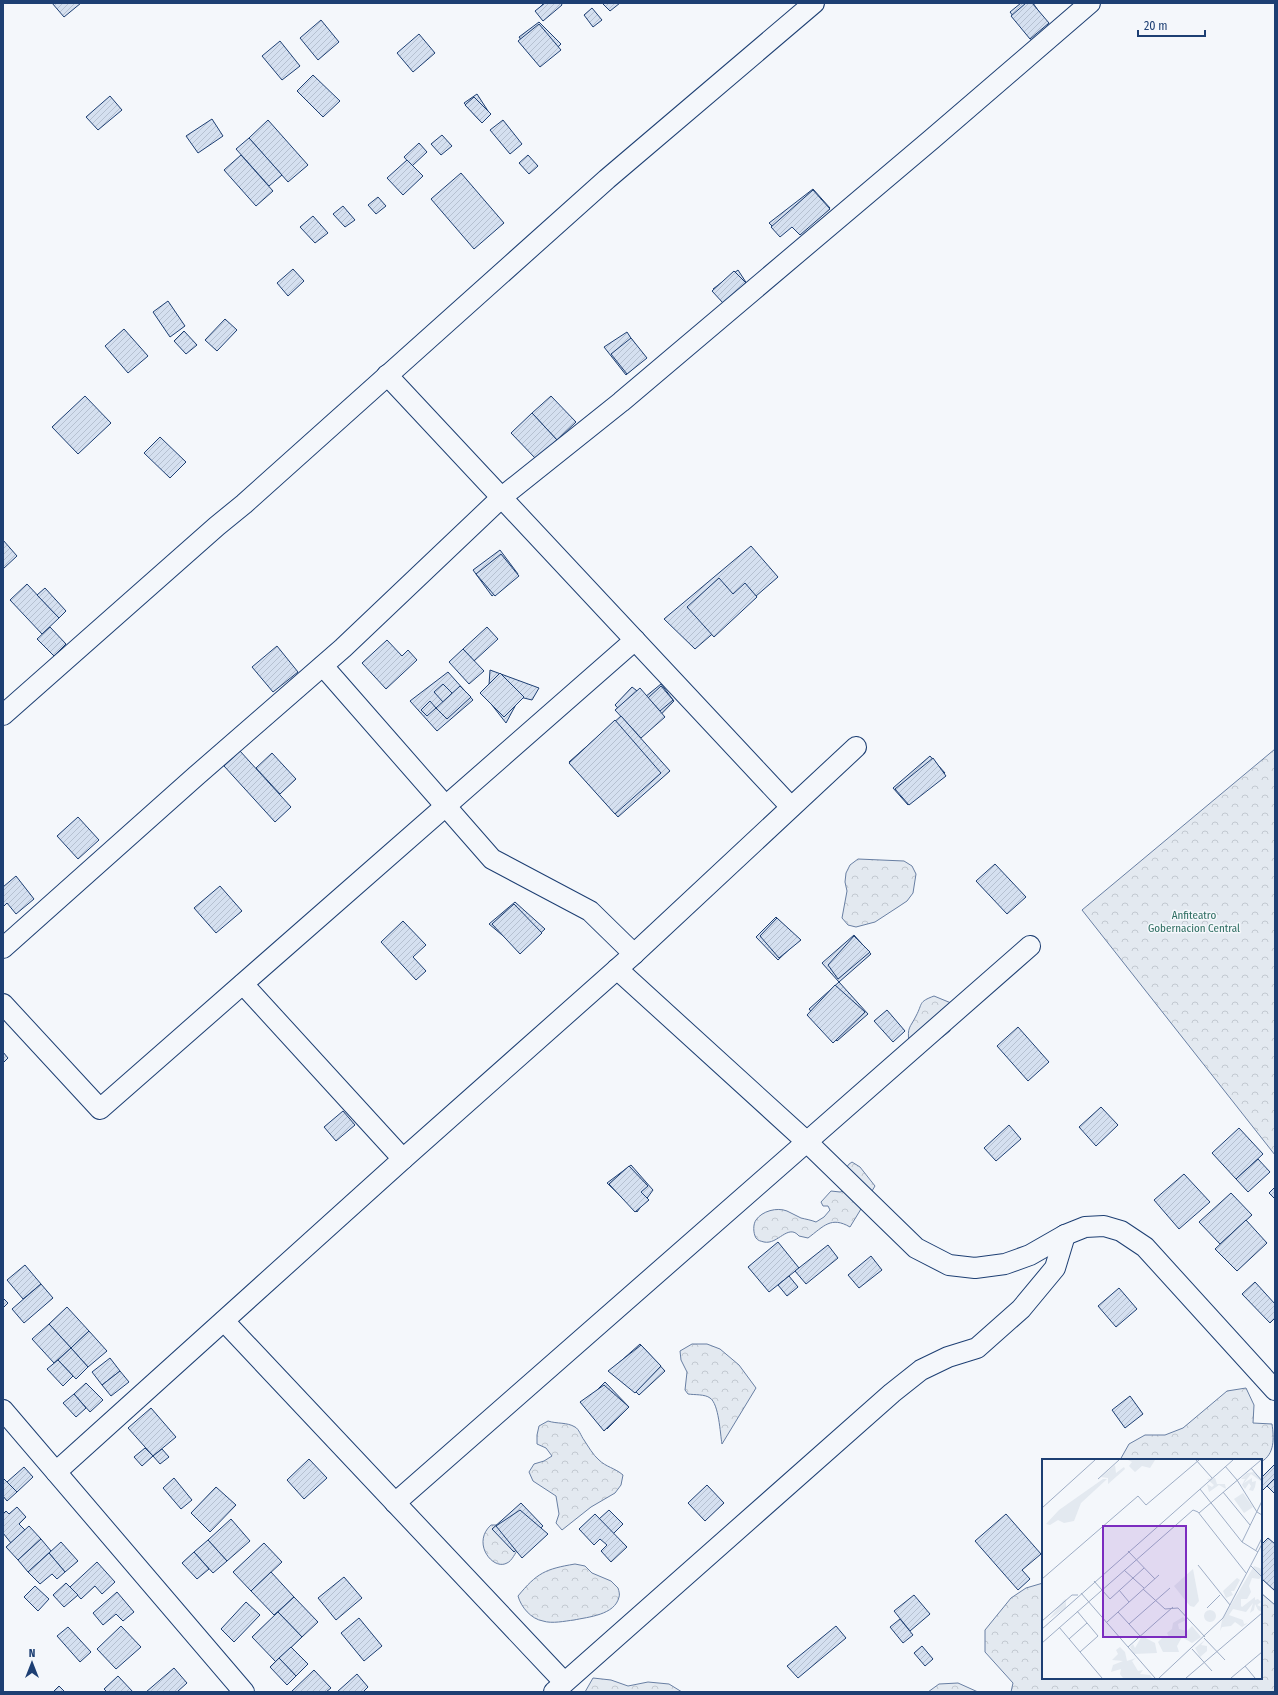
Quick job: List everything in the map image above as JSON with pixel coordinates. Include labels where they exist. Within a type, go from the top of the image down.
[{"type":"street","points":[[3,715],[217,526],[244,504],[607,179],[814,3]]},
{"type":"street","points":[[3,948],[196,776],[323,666],[502,497],[621,402],[932,139],[1090,3]]},
{"type":"street","points":[[387,375],[791,807]]},
{"type":"street","points":[[3,1004],[100,1109],[635,640]]},
{"type":"street","points":[[323,666],[492,859],[590,911],[634,954]]},
{"type":"street","points":[[56,1472],[403,1159],[634,954],[856,747]]},
{"type":"street","points":[[395,1503],[1030,946]]},
{"type":"street","points":[[617,969],[807,1142],[916,1248],[949,1265],[975,1268],[1005,1264],[1030,1255],[1065,1235],[1085,1227],[1104,1226],[1121,1231],[1144,1247],[1275,1390]]},
{"type":"street","points":[[243,984],[403,1159]]},
{"type":"street","points":[[224,1321],[395,1503],[559,1687],[892,1393],[921,1370],[948,1357],[977,1348],[1022,1309],[1055,1268],[1065,1235]]},
{"type":"street","points":[[3,1410],[244,1692]]},
{"type":"green space","name":"Anfiteatro Gobernacion Central","points":[[1275,749],[1275,1155],[1082,910]]},
{"type":"green space","points":[[858,859],[904,861],[912,866],[916,874],[913,893],[907,901],[875,922],[856,927],[848,925],[842,918],[847,891],[845,882],[846,873],[850,865]]},
{"type":"green space","points":[[934,996],[951,1003],[953,1012],[950,1031],[936,1041],[927,1043],[909,1042],[908,1033],[922,1003]]},
{"type":"green space","points":[[852,1162],[860,1167],[875,1186],[850,1227],[838,1222],[833,1222],[823,1226],[808,1238],[791,1232],[769,1242],[764,1242],[756,1238],[754,1231],[755,1222],[762,1214],[766,1212],[779,1209],[816,1222],[824,1217],[830,1210],[828,1206],[823,1206],[821,1202],[831,1191],[844,1191],[845,1171]]},
{"type":"green space","points":[[692,1344],[707,1344],[720,1349],[739,1365],[756,1388],[722,1444],[720,1426],[713,1401],[705,1396],[688,1394],[685,1390],[687,1372],[681,1360],[680,1351]]},
{"type":"green space","points":[[1246,1388],[1254,1405],[1253,1423],[1272,1424],[1273,1440],[1271,1450],[1266,1459],[1262,1461],[1262,1459],[1121,1459],[1129,1444],[1145,1435],[1165,1435],[1183,1428],[1227,1391]]},
{"type":"green space","points":[[548,1421],[572,1425],[579,1431],[597,1458],[623,1475],[621,1485],[615,1493],[591,1507],[562,1530],[556,1523],[559,1514],[556,1496],[533,1481],[529,1472],[534,1464],[544,1461],[552,1456],[546,1448],[537,1444],[539,1426]]},
{"type":"green space","points":[[491,1525],[500,1525],[519,1548],[512,1559],[507,1563],[496,1563],[486,1554],[483,1540],[485,1532]]},
{"type":"green space","points":[[575,1564],[585,1566],[592,1573],[611,1581],[618,1588],[619,1596],[612,1608],[593,1616],[554,1622],[539,1620],[527,1612],[521,1604],[518,1596],[536,1577],[549,1570]]},
{"type":"green space","points":[[1042,1583],[1042,1679],[1262,1679],[1262,1594],[1275,1605],[1275,1692],[1011,1692],[1013,1683],[985,1652],[985,1630],[1011,1598],[1026,1588]]},
{"type":"green space","points":[[593,1678],[611,1680],[628,1686],[648,1682],[669,1684],[682,1692],[585,1692]]},
{"type":"green space","points":[[958,1683],[978,1692],[928,1692],[939,1684]]},
{"type":"building","points":[[52,3],[81,3],[64,17]]},
{"type":"building","points":[[544,3],[560,3],[545,17],[537,10]]},
{"type":"building","points":[[545,3],[561,3],[562,5],[543,21],[535,11]]},
{"type":"building","points":[[602,3],[620,3],[610,11]]},
{"type":"building","points":[[1021,3],[1033,3],[1050,28],[1033,42],[1010,12]]},
{"type":"building","points":[[1026,3],[1032,3],[1049,23],[1030,39],[1011,16]]},
{"type":"building","points":[[592,8],[602,20],[593,27],[584,15]]},
{"type":"building","points":[[321,20],[339,42],[318,60],[300,38]]},
{"type":"building","points":[[539,22],[561,44],[539,65],[519,37]]},
{"type":"building","points":[[539,24],[561,50],[540,67],[518,41]]},
{"type":"building","points":[[419,34],[435,53],[413,72],[397,53]]},
{"type":"building","points":[[280,41],[300,66],[282,80],[262,56]]},
{"type":"building","points":[[313,75],[340,101],[323,117],[297,91]]},
{"type":"building","points":[[477,94],[490,114],[480,121],[464,103]]},
{"type":"building","points":[[110,96],[122,110],[98,130],[86,117]]},
{"type":"building","points":[[474,97],[491,114],[482,123],[465,105]]},
{"type":"building","points":[[212,119],[223,136],[198,153],[186,136]]},
{"type":"building","points":[[268,120],[308,165],[288,182],[249,138]]},
{"type":"building","points":[[503,120],[522,144],[510,154],[490,130]]},
{"type":"building","points":[[442,135],[452,146],[441,155],[431,144]]},
{"type":"building","points":[[249,138],[282,175],[269,186],[236,149]]},
{"type":"building","points":[[419,143],[427,152],[412,166],[404,157]]},
{"type":"building","points":[[241,155],[273,191],[256,206],[224,170]]},
{"type":"building","points":[[528,155],[538,166],[529,174],[519,163]]},
{"type":"building","points":[[407,160],[423,176],[403,195],[387,178]]},
{"type":"building","points":[[461,173],[504,223],[474,249],[431,199]]},
{"type":"building","points":[[813,189],[830,208],[799,231],[791,225],[781,235],[769,223]]},
{"type":"building","points":[[813,190],[830,209],[800,235],[792,227],[780,237],[771,227]]},
{"type":"building","points":[[378,197],[386,206],[376,214],[368,205]]},
{"type":"building","points":[[343,206],[355,220],[345,227],[333,214]]},
{"type":"building","points":[[313,216],[328,233],[315,243],[300,227]]},
{"type":"building","points":[[293,269],[304,281],[288,296],[277,283]]},
{"type":"building","points":[[738,270],[749,287],[727,302],[713,289]]},
{"type":"building","points":[[734,271],[746,283],[723,303],[712,291]]},
{"type":"building","points":[[168,301],[185,326],[170,337],[153,312]]},
{"type":"building","points":[[225,319],[237,330],[217,351],[205,340]]},
{"type":"building","points":[[124,329],[148,356],[128,373],[105,346]]},
{"type":"building","points":[[184,331],[197,345],[186,354],[174,341]]},
{"type":"building","points":[[627,332],[644,358],[626,375],[604,347]]},
{"type":"building","points":[[631,338],[647,358],[627,374],[611,354]]},
{"type":"building","points":[[85,396],[111,423],[78,454],[52,427]]},
{"type":"building","points":[[551,396],[576,422],[557,440],[532,413]]},
{"type":"building","points":[[532,413],[557,440],[536,459],[511,433]]},
{"type":"building","points":[[160,437],[186,462],[170,478],[144,453]]},
{"type":"building","points":[[3,540],[17,556],[3,569]]},
{"type":"building","points":[[751,546],[778,577],[695,649],[664,619]]},
{"type":"building","points":[[500,550],[518,574],[492,596],[473,570]]},
{"type":"building","points":[[501,554],[519,576],[495,596],[476,574]]},
{"type":"building","points":[[719,578],[733,594],[745,583],[757,597],[714,637],[687,607]]},
{"type":"building","points":[[27,584],[59,618],[42,634],[10,600]]},
{"type":"building","points":[[45,588],[66,611],[59,618],[37,595]]},
{"type":"building","points":[[50,627],[66,644],[54,656],[37,639]]},
{"type":"building","points":[[487,627],[498,639],[474,661],[463,649]]},
{"type":"building","points":[[387,640],[402,656],[408,650],[417,660],[386,689],[362,663]]},
{"type":"building","points":[[277,646],[298,672],[273,692],[252,667]]},
{"type":"building","points":[[463,649],[484,671],[469,684],[449,662]]},
{"type":"building","points":[[490,670],[539,688],[532,700],[520,697],[506,723],[488,700]]},
{"type":"building","points":[[448,672],[473,700],[437,731],[410,701]]},
{"type":"building","points":[[500,673],[524,697],[504,717],[480,693]]},
{"type":"building","points":[[443,684],[452,693],[443,702],[434,692]]},
{"type":"building","points":[[661,684],[674,701],[642,734],[615,705],[632,687],[645,697]]},
{"type":"building","points":[[460,686],[471,697],[447,719],[436,708]]},
{"type":"building","points":[[661,686],[673,700],[660,711],[648,698]]},
{"type":"building","points":[[640,688],[665,717],[641,738],[615,710]]},
{"type":"building","points":[[430,701],[436,708],[427,716],[421,710]]},
{"type":"building","points":[[621,716],[670,771],[618,817],[569,762]]},
{"type":"building","points":[[615,720],[661,773],[615,814],[569,763]]},
{"type":"building","points":[[240,751],[291,807],[275,822],[224,766]]},
{"type":"building","points":[[272,753],[296,779],[280,794],[256,768]]},
{"type":"building","points":[[930,756],[945,773],[908,805],[893,788]]},
{"type":"building","points":[[933,758],[946,776],[909,805],[895,789]]},
{"type":"building","points":[[78,817],[99,840],[78,859],[57,836]]},
{"type":"building","points":[[995,864],[1026,897],[1007,914],[976,881]]},
{"type":"building","points":[[16,876],[34,899],[16,914],[7,903],[3,907],[3,887]]},
{"type":"building","points":[[220,886],[242,911],[216,933],[194,908]]},
{"type":"building","points":[[515,902],[545,929],[521,951],[489,924]]},
{"type":"building","points":[[514,904],[542,933],[520,954],[492,924]]},
{"type":"building","points":[[776,917],[799,940],[778,960],[756,937]]},
{"type":"building","points":[[777,918],[801,940],[779,958],[760,936]]},
{"type":"building","points":[[403,921],[426,945],[413,957],[426,971],[416,980],[381,942]]},
{"type":"building","points":[[854,935],[871,954],[839,982],[822,963]]},
{"type":"building","points":[[854,936],[870,952],[838,979],[828,965]]},
{"type":"building","points":[[839,982],[868,1014],[837,1041],[809,1009]]},
{"type":"building","points":[[835,985],[865,1012],[833,1043],[807,1015]]},
{"type":"building","points":[[887,1010],[905,1031],[893,1042],[874,1021]]},
{"type":"building","points":[[1018,1027],[1049,1062],[1028,1081],[997,1046]]},
{"type":"building","points":[[3,1052],[8,1058],[3,1063]]},
{"type":"building","points":[[1101,1107],[1118,1125],[1096,1146],[1079,1127]]},
{"type":"building","points":[[343,1111],[355,1125],[336,1141],[324,1127]]},
{"type":"building","points":[[1009,1125],[1021,1139],[996,1161],[984,1148]]},
{"type":"building","points":[[1239,1128],[1263,1154],[1236,1179],[1212,1153]]},
{"type":"building","points":[[1258,1159],[1270,1172],[1248,1192],[1236,1179]]},
{"type":"building","points":[[631,1165],[653,1190],[637,1212],[607,1183]]},
{"type":"building","points":[[629,1166],[648,1186],[641,1192],[649,1200],[635,1212],[609,1184]]},
{"type":"building","points":[[1184,1174],[1210,1202],[1179,1229],[1154,1200]]},
{"type":"building","points":[[1275,1187],[1275,1199],[1269,1193]]},
{"type":"building","points":[[1231,1193],[1252,1215],[1220,1244],[1199,1222]]},
{"type":"building","points":[[1246,1220],[1267,1243],[1237,1271],[1215,1249]]},
{"type":"building","points":[[778,1242],[799,1268],[769,1292],[748,1267]]},
{"type":"building","points":[[828,1245],[838,1258],[806,1284],[795,1271]]},
{"type":"building","points":[[871,1256],[882,1270],[859,1288],[848,1275]]},
{"type":"building","points":[[25,1265],[41,1284],[23,1299],[7,1280]]},
{"type":"building","points":[[789,1276],[798,1287],[787,1296],[778,1285]]},
{"type":"building","points":[[1255,1282],[1275,1304],[1275,1318],[1270,1323],[1242,1294]]},
{"type":"building","points":[[41,1284],[53,1298],[24,1323],[12,1309]]},
{"type":"building","points":[[1119,1288],[1137,1309],[1116,1327],[1098,1306]]},
{"type":"building","points":[[3,1298],[8,1303],[3,1308]]},
{"type":"building","points":[[67,1307],[89,1331],[71,1348],[49,1324]]},
{"type":"building","points":[[49,1324],[71,1348],[54,1363],[32,1339]]},
{"type":"building","points":[[89,1331],[107,1351],[88,1367],[71,1348]]},
{"type":"building","points":[[640,1344],[665,1371],[639,1395],[613,1368]]},
{"type":"building","points":[[641,1345],[661,1366],[635,1393],[608,1371]]},
{"type":"building","points":[[71,1348],[88,1367],[76,1379],[58,1360]]},
{"type":"building","points":[[110,1358],[120,1371],[102,1385],[92,1372]]},
{"type":"building","points":[[58,1360],[73,1376],[63,1386],[47,1369]]},
{"type":"building","points":[[120,1371],[129,1382],[111,1396],[102,1385]]},
{"type":"building","points":[[605,1382],[629,1407],[607,1429],[583,1404]]},
{"type":"building","points":[[86,1383],[103,1400],[90,1412],[74,1394]]},
{"type":"building","points":[[604,1385],[629,1407],[604,1431],[580,1402]]},
{"type":"building","points":[[74,1394],[86,1408],[76,1417],[63,1403]]},
{"type":"building","points":[[1130,1396],[1143,1414],[1125,1428],[1112,1410]]},
{"type":"building","points":[[151,1408],[176,1437],[153,1456],[128,1428]]},
{"type":"building","points":[[145,1448],[153,1456],[142,1466],[134,1457]]},
{"type":"building","points":[[162,1449],[169,1457],[160,1464],[153,1456]]},
{"type":"building","points":[[309,1459],[327,1478],[304,1499],[287,1480]]},
{"type":"building","points":[[1275,1464],[1275,1478],[1262,1491],[1262,1477]]},
{"type":"building","points":[[24,1467],[33,1477],[17,1492],[7,1482]]},
{"type":"building","points":[[3,1478],[17,1492],[7,1501],[3,1496]]},
{"type":"building","points":[[174,1478],[192,1500],[181,1509],[163,1488]]},
{"type":"building","points":[[1275,1478],[1275,1494],[1267,1486]]},
{"type":"building","points":[[707,1485],[724,1503],[705,1521],[688,1503]]},
{"type":"building","points":[[216,1487],[236,1505],[210,1532],[191,1513]]},
{"type":"building","points":[[521,1503],[543,1526],[514,1552],[492,1529]]},
{"type":"building","points":[[17,1507],[26,1517],[19,1524],[25,1530],[11,1543],[3,1533],[3,1514],[6,1511],[9,1514]]},
{"type":"building","points":[[520,1510],[548,1534],[522,1558],[496,1526]]},
{"type":"building","points":[[609,1510],[623,1524],[613,1534],[599,1519]]},
{"type":"building","points":[[595,1514],[627,1547],[611,1562],[601,1551],[607,1545],[600,1539],[594,1545],[579,1529]]},
{"type":"building","points":[[1006,1514],[1041,1554],[1022,1570],[1030,1579],[1018,1590],[975,1541]]},
{"type":"building","points":[[231,1519],[250,1541],[227,1561],[208,1540]]},
{"type":"building","points":[[29,1526],[41,1539],[18,1560],[6,1547]]},
{"type":"building","points":[[1268,1538],[1275,1544],[1275,1591],[1262,1579],[1262,1544]]},
{"type":"building","points":[[41,1539],[51,1551],[28,1572],[18,1560]]},
{"type":"building","points":[[208,1540],[227,1561],[213,1573],[194,1552]]},
{"type":"building","points":[[61,1542],[78,1561],[65,1572],[49,1553]]},
{"type":"building","points":[[264,1543],[282,1562],[251,1591],[233,1572]]},
{"type":"building","points":[[194,1552],[209,1569],[197,1579],[182,1563]]},
{"type":"building","points":[[49,1553],[65,1572],[57,1579],[52,1574],[40,1584],[28,1572]]},
{"type":"building","points":[[97,1562],[115,1582],[102,1594],[95,1586],[81,1599],[70,1587]]},
{"type":"building","points":[[271,1572],[294,1597],[274,1615],[251,1591]]},
{"type":"building","points":[[344,1577],[362,1598],[336,1620],[318,1598]]},
{"type":"building","points":[[66,1583],[78,1595],[64,1607],[53,1595]]},
{"type":"building","points":[[35,1586],[49,1599],[38,1611],[24,1597]]},
{"type":"building","points":[[117,1592],[134,1612],[123,1621],[116,1614],[103,1625],[93,1613]]},
{"type":"building","points":[[914,1595],[930,1614],[910,1631],[894,1611]]},
{"type":"building","points":[[294,1597],[318,1622],[302,1637],[278,1612]]},
{"type":"building","points":[[246,1602],[260,1615],[234,1642],[221,1629]]},
{"type":"building","points":[[278,1612],[302,1637],[276,1662],[252,1637]]},
{"type":"building","points":[[359,1618],[382,1646],[364,1661],[341,1633]]},
{"type":"building","points":[[900,1619],[913,1635],[903,1643],[890,1627]]},
{"type":"building","points":[[121,1626],[141,1647],[116,1669],[97,1649]]},
{"type":"building","points":[[836,1626],[846,1638],[798,1678],[787,1666]]},
{"type":"building","points":[[68,1627],[91,1652],[80,1662],[57,1636]]},
{"type":"building","points":[[922,1646],[933,1659],[925,1666],[914,1653]]},
{"type":"building","points":[[291,1647],[308,1664],[296,1676],[279,1658]]},
{"type":"building","points":[[279,1658],[296,1676],[287,1685],[270,1667]]},
{"type":"building","points":[[174,1668],[187,1683],[177,1692],[146,1692]]},
{"type":"building","points":[[314,1670],[331,1688],[326,1692],[291,1692]]},
{"type":"building","points":[[357,1674],[368,1687],[363,1692],[337,1692]]},
{"type":"building","points":[[118,1676],[133,1692],[107,1692],[104,1689]]},
{"type":"building","points":[[59,1686],[65,1692],[53,1692]]}]
